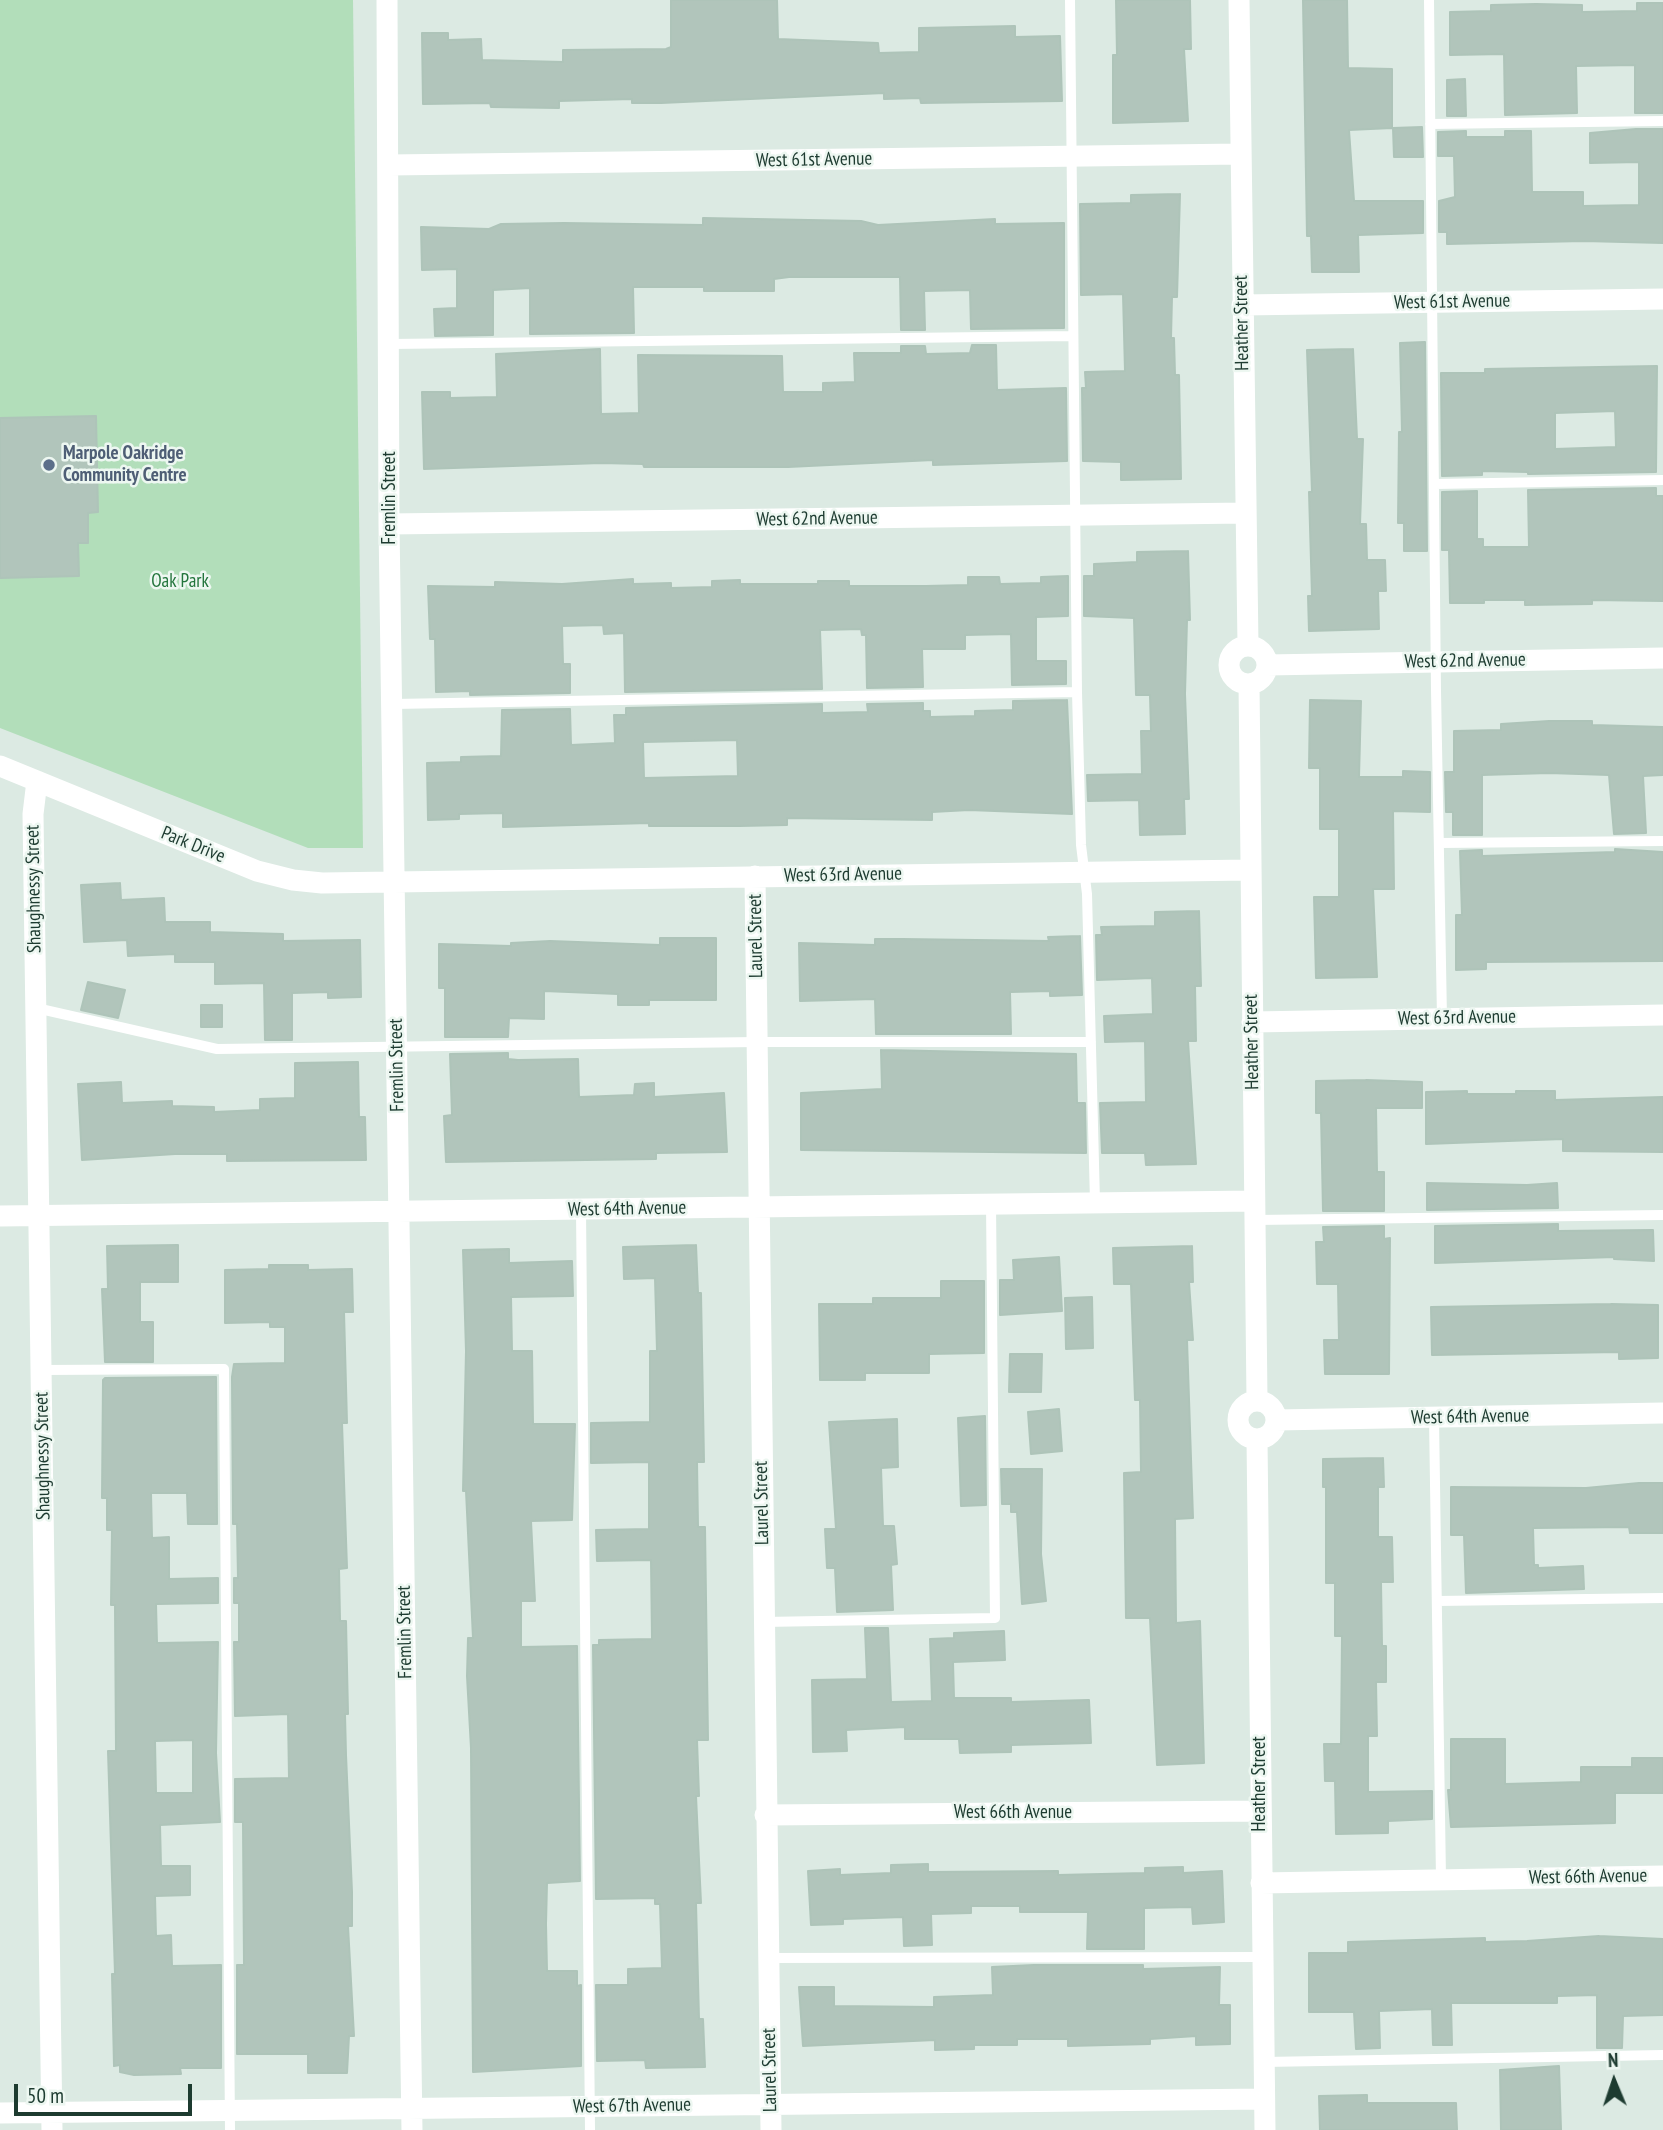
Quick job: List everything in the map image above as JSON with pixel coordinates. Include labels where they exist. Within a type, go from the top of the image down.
[{"type":"street","name":"Fremlin Street","points":[[387,0],[389,524],[412,2119]]},
{"type":"street","name":"Heather Street","points":[[1239,0],[1248,645]]},
{"type":"street","name":"West 61st Avenue","points":[[388,165],[1240,154]]},
{"type":"street","name":"West 61st Avenue","points":[[1242,305],[1663,299]]},
{"type":"street","name":"West 62nd Avenue","points":[[389,524],[1245,513]]},
{"type":"street","points":[[1248,645],[1264,653],[1267,665],[1264,676],[1249,684],[1233,677],[1229,665],[1236,649],[1248,645]]},
{"type":"street","name":"West 62nd Avenue","points":[[1267,665],[1663,658]]},
{"type":"street","name":"Heather Street","points":[[1249,684],[1257,1401]]},
{"type":"street","name":"Park Drive","points":[[0,766],[257,871],[293,880],[321,883],[396,882]]},
{"type":"street","name":"Shaughnessy Street","points":[[37,781],[33,814],[52,2121]]},
{"type":"street","name":"West 63rd Avenue","points":[[396,882],[1249,870]]},
{"type":"street","name":"Laurel Street","points":[[755,876],[771,2130]]},
{"type":"street","name":"West 63rd Avenue","points":[[1252,1022],[1663,1015]]},
{"type":"street","name":"West 64th Avenue","points":[[0,1216],[1095,1202],[1254,1210]]},
{"type":"street","points":[[1257,1401],[1269,1404],[1276,1420],[1273,1431],[1257,1439],[1245,1434],[1238,1423],[1245,1405],[1257,1401]]},
{"type":"street","name":"West 64th Avenue","points":[[1276,1420],[1663,1413]]},
{"type":"street","name":"Heather Street","points":[[1257,1439],[1265,2130]]},
{"type":"street","name":"West 66th Avenue","points":[[765,1815],[1260,1811]]},
{"type":"street","name":"West 66th Avenue","points":[[1261,1883],[1663,1876]]},
{"type":"street","name":"West 67th Avenue","points":[[0,2113],[52,2121],[412,2119],[590,2106],[1264,2099]]},
{"type":"lane","points":[[1070,0],[1077,692],[1095,1202]]},
{"type":"lane","points":[[1429,0],[1442,1018]]},
{"type":"lane","points":[[1430,124],[1663,121]]},
{"type":"lane","points":[[390,344],[1073,336]]},
{"type":"lane","points":[[1435,484],[1663,481]]},
{"type":"lane","points":[[393,704],[1077,692]]},
{"type":"lane","points":[[1439,843],[1663,841]]},
{"type":"lane","points":[[36,1009],[216,1049],[757,1042],[1091,1042]]},
{"type":"lane","points":[[763,1622],[995,1618],[991,1203]]},
{"type":"lane","points":[[581,1210],[590,2130]]},
{"type":"lane","points":[[1254,1210],[1663,1215]]},
{"type":"lane","points":[[42,1370],[224,1370],[230,2120]]},
{"type":"lane","points":[[1434,1418],[1441,1879]]},
{"type":"lane","points":[[1437,1601],[1663,1598]]},
{"type":"lane","points":[[767,1958],[1261,1957]]},
{"type":"lane","points":[[1264,2062],[1663,2055]]},
{"type":"green space","name":"Oak Park","points":[[0,0],[353,0],[363,848],[308,848],[0,728]]},
{"type":"building","points":[[671,0],[777,0],[778,39],[878,43],[879,53],[919,52],[919,28],[1015,26],[1015,37],[1060,36],[1062,101],[921,103],[920,98],[884,99],[884,93],[661,103],[632,103],[632,99],[559,101],[559,108],[491,107],[490,103],[423,104],[422,33],[448,33],[448,40],[481,39],[482,60],[563,62],[563,50],[666,49],[671,47]]},
{"type":"building","points":[[1116,0],[1190,0],[1191,49],[1184,49],[1188,121],[1113,123],[1113,55],[1117,55]]},
{"type":"building","points":[[1303,0],[1347,0],[1348,68],[1392,69],[1392,128],[1349,130],[1354,201],[1423,201],[1423,233],[1358,235],[1359,272],[1312,272],[1311,236],[1307,236]]},
{"type":"building","points":[[1637,3],[1663,3],[1663,113],[1635,113],[1635,65],[1576,66],[1577,113],[1505,115],[1504,54],[1450,55],[1450,12],[1491,11],[1491,5],[1536,4],[1582,5],[1582,12],[1637,11]]},
{"type":"building","points":[[1465,79],[1466,116],[1447,116],[1447,80]]},
{"type":"building","points":[[1422,127],[1423,157],[1394,157],[1393,128]]},
{"type":"building","points":[[1663,129],[1663,243],[1584,241],[1447,244],[1447,232],[1439,232],[1439,201],[1455,197],[1454,156],[1438,156],[1438,132],[1466,131],[1466,137],[1505,137],[1505,131],[1531,131],[1532,192],[1583,192],[1583,206],[1639,205],[1639,162],[1590,163],[1590,133]]},
{"type":"building","points":[[1180,194],[1177,297],[1172,297],[1171,338],[1174,338],[1175,375],[1179,375],[1181,479],[1121,480],[1121,462],[1083,461],[1082,388],[1086,388],[1085,372],[1125,371],[1123,294],[1081,295],[1080,204],[1131,203],[1131,195]]},
{"type":"building","points":[[703,218],[861,221],[878,225],[995,219],[995,224],[1064,223],[1064,328],[971,329],[970,290],[924,291],[925,330],[901,330],[900,277],[789,277],[774,279],[774,291],[633,287],[634,333],[530,334],[530,288],[493,290],[493,335],[435,336],[434,309],[457,308],[457,269],[422,270],[421,227],[489,229],[501,224],[564,223],[703,225]]},
{"type":"building","points":[[1425,342],[1427,551],[1404,551],[1404,523],[1398,523],[1399,432],[1402,432],[1400,343]]},
{"type":"building","points":[[972,345],[996,345],[997,390],[1066,388],[1067,461],[933,465],[933,460],[788,467],[644,467],[643,464],[601,463],[424,469],[422,392],[450,392],[450,398],[497,397],[496,354],[600,349],[601,414],[639,413],[638,355],[782,356],[783,392],[823,392],[823,383],[855,382],[854,353],[901,353],[901,346],[925,346],[926,354],[970,353]]},
{"type":"building","points":[[1353,349],[1357,439],[1363,439],[1360,524],[1366,524],[1367,560],[1385,560],[1386,591],[1378,591],[1379,629],[1309,631],[1308,596],[1312,596],[1309,492],[1312,492],[1307,350]]},
{"type":"building","points":[[1657,366],[1656,472],[1528,474],[1482,471],[1482,475],[1442,476],[1441,373],[1485,373],[1485,369]],"holes":[[[1615,411],[1616,447],[1555,449],[1555,413]]]},
{"type":"building","name":"Marpole Oakridge Community Centre","points":[[96,416],[98,512],[88,513],[88,543],[78,543],[79,576],[0,578],[0,418]]},
{"type":"building","points":[[1656,488],[1656,496],[1663,496],[1663,601],[1592,600],[1592,604],[1525,605],[1525,600],[1450,603],[1449,550],[1442,550],[1442,492],[1477,491],[1477,539],[1483,539],[1483,547],[1529,547],[1528,490]]},
{"type":"building","points":[[1188,551],[1190,620],[1187,620],[1185,694],[1189,799],[1184,799],[1185,834],[1140,835],[1139,800],[1088,801],[1087,775],[1142,774],[1141,731],[1151,731],[1150,695],[1136,695],[1134,618],[1084,616],[1084,576],[1094,576],[1094,564],[1137,562],[1137,552]]},
{"type":"building","points":[[1068,576],[1068,616],[1036,617],[1036,661],[1066,661],[1066,684],[1012,685],[1011,634],[965,635],[965,649],[922,649],[923,687],[867,688],[866,635],[862,635],[861,629],[820,630],[822,689],[625,692],[624,633],[604,634],[603,625],[562,626],[563,664],[570,664],[570,693],[470,695],[470,691],[436,692],[435,639],[430,639],[428,586],[495,587],[495,582],[562,584],[633,579],[633,584],[671,583],[671,588],[712,587],[712,581],[740,580],[740,584],[818,584],[818,581],[849,581],[849,586],[926,586],[968,585],[968,577],[999,577],[1000,584],[1041,583],[1041,577]]},
{"type":"building","points":[[1067,700],[1072,814],[969,810],[932,812],[932,820],[787,818],[787,825],[739,826],[649,826],[649,823],[503,827],[503,813],[459,814],[459,819],[428,820],[427,763],[461,762],[461,757],[501,756],[502,710],[570,709],[571,745],[615,743],[614,715],[626,715],[626,708],[822,704],[822,713],[868,712],[867,704],[923,703],[923,711],[930,711],[930,717],[975,716],[975,711],[1013,710],[1013,701]],"holes":[[[737,740],[738,776],[644,778],[643,742]]]},
{"type":"building","points":[[1310,700],[1361,701],[1359,777],[1403,777],[1403,771],[1430,772],[1430,812],[1393,811],[1394,889],[1373,889],[1377,977],[1316,978],[1314,897],[1339,897],[1339,829],[1320,829],[1320,768],[1309,768]]},
{"type":"building","points":[[1592,721],[1592,725],[1663,727],[1663,775],[1643,776],[1646,833],[1614,834],[1609,775],[1549,773],[1482,775],[1482,835],[1453,835],[1453,812],[1446,812],[1445,772],[1454,772],[1454,731],[1501,730],[1501,724]]},
{"type":"building","points":[[1615,849],[1663,852],[1663,961],[1486,962],[1486,969],[1456,970],[1456,915],[1462,915],[1460,851],[1482,850],[1482,856],[1615,852]]},
{"type":"building","points":[[120,883],[121,900],[164,898],[165,922],[210,922],[210,932],[283,934],[283,941],[360,940],[361,997],[328,998],[328,992],[292,993],[292,1040],[265,1040],[264,983],[215,984],[215,962],[175,962],[175,954],[128,956],[127,940],[84,942],[81,885]]},
{"type":"building","points":[[1199,911],[1201,986],[1195,986],[1196,1041],[1188,1041],[1196,1164],[1146,1165],[1145,1153],[1102,1153],[1100,1103],[1146,1102],[1145,1041],[1105,1042],[1104,1016],[1153,1014],[1152,978],[1097,980],[1096,935],[1102,935],[1101,927],[1155,926],[1155,912]]},
{"type":"building","points":[[1080,936],[1082,995],[1050,996],[1050,991],[1010,992],[1011,1034],[876,1034],[875,999],[800,1001],[799,943],[875,945],[875,939],[1049,941],[1048,937]]},
{"type":"building","points":[[660,938],[716,938],[716,1000],[649,1000],[649,1005],[618,1005],[618,994],[544,991],[544,1019],[509,1018],[508,1037],[445,1037],[445,988],[439,988],[439,944],[511,946],[511,943],[550,941],[660,945]]},
{"type":"building","points":[[88,982],[125,990],[118,1018],[81,1010]]},
{"type":"building","points":[[201,1005],[222,1005],[222,1027],[201,1027]]},
{"type":"building","points":[[881,1050],[1076,1054],[1077,1103],[1085,1103],[1086,1153],[801,1150],[801,1093],[882,1089]]},
{"type":"building","points":[[508,1053],[508,1059],[518,1060],[578,1059],[579,1097],[634,1095],[635,1084],[654,1083],[654,1097],[724,1093],[727,1152],[656,1153],[656,1159],[446,1162],[444,1116],[452,1115],[450,1054]]},
{"type":"building","points":[[358,1062],[359,1117],[365,1117],[366,1160],[227,1161],[227,1154],[175,1154],[82,1160],[78,1084],[121,1082],[122,1103],[172,1101],[172,1106],[214,1107],[214,1112],[260,1110],[260,1099],[295,1098],[295,1063]]},
{"type":"building","points":[[1316,1081],[1422,1082],[1422,1108],[1376,1108],[1377,1172],[1384,1172],[1384,1211],[1323,1211],[1321,1113],[1316,1113]]},
{"type":"building","points":[[1467,1091],[1467,1094],[1516,1094],[1516,1091],[1555,1091],[1555,1100],[1663,1097],[1663,1152],[1563,1151],[1563,1139],[1426,1144],[1426,1092]]},
{"type":"building","points":[[1427,1183],[1557,1183],[1558,1208],[1427,1210]]},
{"type":"building","points":[[1558,1224],[1558,1231],[1653,1230],[1654,1261],[1614,1257],[1435,1263],[1435,1226]]},
{"type":"building","points":[[1384,1226],[1384,1239],[1390,1238],[1389,1374],[1325,1374],[1324,1340],[1339,1340],[1338,1284],[1317,1284],[1316,1242],[1324,1242],[1323,1227]]},
{"type":"building","points":[[178,1245],[178,1282],[140,1282],[140,1322],[153,1322],[153,1362],[105,1362],[102,1289],[108,1289],[107,1246]]},
{"type":"building","points":[[696,1245],[698,1293],[701,1293],[704,1462],[697,1462],[698,1527],[705,1527],[708,1740],[697,1740],[699,1796],[696,1796],[701,1903],[696,1903],[699,2019],[703,2019],[705,2067],[646,2068],[645,2060],[597,2061],[596,1985],[628,1985],[628,1969],[662,1968],[660,1904],[655,1904],[655,1898],[596,1899],[593,1645],[599,1645],[599,1640],[652,1639],[651,1560],[597,1561],[596,1530],[649,1529],[649,1462],[591,1463],[591,1423],[650,1422],[650,1351],[657,1351],[655,1278],[624,1279],[623,1247]]},
{"type":"building","points":[[1192,1246],[1193,1282],[1189,1282],[1193,1340],[1187,1340],[1193,1518],[1175,1519],[1176,1623],[1200,1621],[1204,1763],[1157,1765],[1150,1618],[1126,1618],[1124,1473],[1141,1472],[1140,1400],[1135,1400],[1131,1284],[1114,1284],[1113,1248]]},
{"type":"building","points":[[509,1249],[509,1263],[572,1261],[573,1296],[511,1297],[512,1351],[532,1351],[533,1424],[575,1424],[572,1520],[531,1521],[535,1601],[521,1601],[521,1647],[577,1646],[580,1881],[547,1883],[546,1924],[547,1971],[577,1971],[577,1986],[581,1985],[581,2066],[473,2072],[471,1748],[467,1676],[468,1638],[473,1638],[466,1491],[463,1491],[466,1351],[463,1250]]},
{"type":"building","points":[[1059,1257],[1062,1311],[1000,1315],[1000,1280],[1014,1280],[1013,1260]]},
{"type":"building","points":[[269,1265],[308,1265],[308,1270],[352,1269],[353,1312],[344,1312],[347,1423],[342,1423],[347,1568],[339,1569],[340,1621],[346,1621],[348,1714],[345,1714],[352,1892],[352,1926],[348,1926],[354,2036],[349,2036],[347,2073],[308,2073],[308,2054],[237,2054],[237,1965],[244,1965],[243,1822],[235,1822],[235,1779],[289,1778],[288,1714],[235,1716],[234,1642],[239,1642],[239,1603],[234,1603],[234,1578],[238,1578],[237,1524],[233,1524],[232,1377],[234,1364],[285,1363],[285,1327],[270,1327],[270,1322],[225,1323],[225,1270],[269,1269]]},
{"type":"building","points":[[941,1281],[984,1281],[984,1353],[929,1354],[929,1373],[865,1373],[865,1380],[820,1380],[819,1304],[873,1304],[873,1298],[941,1298]]},
{"type":"building","points":[[1092,1297],[1093,1348],[1066,1349],[1065,1298]]},
{"type":"building","points":[[1658,1305],[1658,1358],[1619,1359],[1619,1352],[1432,1355],[1431,1307]]},
{"type":"building","points":[[1010,1354],[1042,1354],[1041,1392],[1009,1392]]},
{"type":"building","points":[[216,1377],[217,1524],[188,1524],[187,1493],[151,1493],[152,1538],[169,1537],[169,1579],[218,1578],[218,1603],[156,1604],[157,1643],[218,1642],[216,1753],[220,1822],[160,1825],[161,1866],[190,1866],[190,1895],[155,1896],[156,1936],[171,1935],[172,1966],[221,1965],[221,2068],[180,2068],[181,2074],[134,2075],[120,2072],[120,2065],[114,2066],[112,1974],[115,1974],[108,1751],[116,1751],[115,1605],[111,1605],[112,1530],[107,1530],[107,1498],[102,1498],[105,1378]],"holes":[[[193,1740],[193,1793],[156,1793],[155,1741]]]},
{"type":"building","points":[[1059,1409],[1062,1451],[1031,1454],[1028,1412]]},
{"type":"building","points":[[985,1416],[986,1505],[961,1506],[958,1418]]},
{"type":"building","points":[[897,1419],[898,1467],[881,1468],[883,1526],[894,1526],[897,1564],[891,1565],[893,1610],[837,1612],[835,1568],[827,1568],[825,1529],[836,1529],[829,1422]]},
{"type":"building","points":[[1383,1458],[1384,1487],[1378,1487],[1378,1537],[1392,1537],[1393,1582],[1381,1582],[1382,1646],[1386,1646],[1386,1682],[1376,1682],[1377,1736],[1368,1736],[1368,1792],[1432,1791],[1432,1819],[1388,1821],[1388,1833],[1336,1834],[1335,1781],[1325,1781],[1324,1744],[1341,1744],[1342,1636],[1335,1636],[1335,1583],[1326,1583],[1326,1487],[1323,1487],[1323,1459]]},
{"type":"building","points":[[1001,1469],[1042,1469],[1041,1554],[1046,1601],[1022,1604],[1017,1512],[1011,1512],[1011,1504],[1002,1504]]},
{"type":"building","points":[[1663,1483],[1663,1533],[1630,1533],[1629,1527],[1533,1528],[1534,1565],[1538,1565],[1538,1568],[1583,1566],[1584,1589],[1466,1593],[1464,1535],[1451,1535],[1451,1487],[1586,1488]]},
{"type":"building","points":[[865,1628],[888,1628],[891,1702],[932,1701],[930,1639],[954,1638],[954,1633],[1004,1631],[1005,1660],[953,1662],[954,1698],[1011,1698],[1011,1702],[1089,1700],[1091,1743],[1011,1745],[1011,1752],[960,1753],[959,1739],[905,1739],[905,1727],[846,1730],[847,1751],[813,1752],[812,1680],[867,1679]]},
{"type":"building","points":[[1451,1739],[1505,1739],[1505,1784],[1581,1782],[1581,1767],[1632,1767],[1632,1758],[1663,1758],[1663,1793],[1615,1793],[1615,1823],[1451,1827],[1448,1790],[1451,1790]]},
{"type":"building","points":[[928,1864],[928,1872],[1058,1871],[1058,1875],[1145,1873],[1145,1868],[1183,1867],[1183,1873],[1222,1871],[1224,1922],[1193,1924],[1192,1907],[1144,1908],[1144,1949],[1087,1949],[1088,1912],[1020,1912],[1020,1906],[971,1906],[971,1913],[931,1914],[932,1945],[904,1946],[903,1917],[843,1919],[843,1924],[811,1925],[808,1871],[840,1869],[840,1875],[891,1873],[891,1865]]},
{"type":"building","points":[[1599,1936],[1663,1939],[1663,2015],[1623,2016],[1622,2048],[1597,2048],[1597,1995],[1557,1996],[1557,2003],[1451,2003],[1452,2045],[1433,2045],[1432,2009],[1379,2011],[1380,2048],[1356,2049],[1354,2012],[1309,2012],[1309,1953],[1348,1953],[1348,1942],[1485,1938],[1485,1942],[1527,1941]]},
{"type":"building","points":[[1143,1965],[1143,1969],[1220,1967],[1219,2005],[1230,2005],[1230,2044],[1196,2045],[1196,2036],[1150,2039],[1150,2044],[1068,2046],[1068,2039],[1017,2039],[1017,2045],[974,2045],[974,2049],[935,2050],[935,2040],[803,2046],[799,1987],[834,1987],[834,2006],[934,2007],[934,1997],[993,1995],[992,1967]]},
{"type":"building","points":[[1559,2066],[1561,2130],[1501,2130],[1500,2070]]},
{"type":"building","points":[[1367,2095],[1367,2103],[1456,2103],[1457,2130],[1320,2130],[1319,2096]]},
{"type":"place","name":"Marpole Oakridge Community Centre","points":[[49,465]]}]
